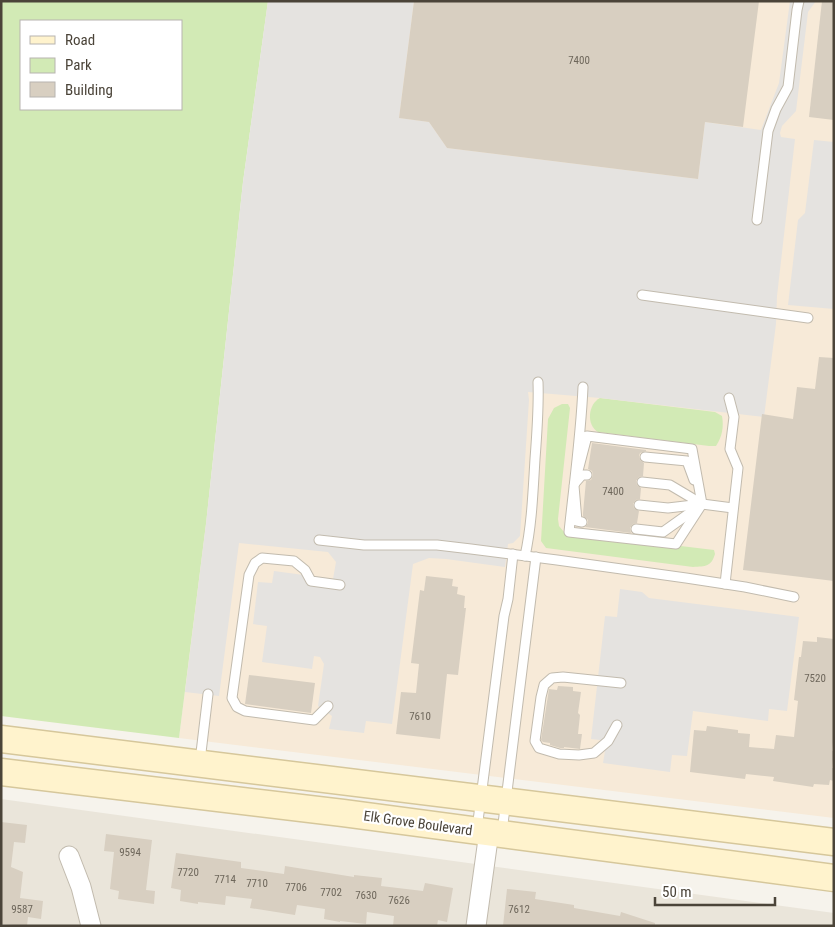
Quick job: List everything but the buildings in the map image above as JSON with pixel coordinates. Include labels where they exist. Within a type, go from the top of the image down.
[{"type":"main road","points":[[1,739],[834,842]]},
{"type":"main road","name":"Elk Grove Boulevard","points":[[1,772],[344,813],[834,878]]},
{"type":"street","points":[[476,926],[489,832]]},
{"type":"street","points":[[69,856],[81,887],[91,926]]},
{"type":"lane","points":[[757,220],[768,131],[776,109],[788,87],[799,1]]},
{"type":"lane","points":[[642,295],[808,318]]},
{"type":"lane","points":[[525,556],[529,538],[534,484],[538,382]]},
{"type":"lane","points":[[582,522],[577,521],[574,486],[587,436],[692,449],[702,504],[676,544],[570,532],[574,486],[582,405],[583,387]]},
{"type":"lane","points":[[724,584],[738,468],[730,449],[734,417],[729,398]]},
{"type":"lane","points":[[584,498],[580,498],[574,486],[587,450],[590,450]]},
{"type":"lane","points":[[645,456],[687,461],[702,504]]},
{"type":"lane","points":[[574,486],[582,474],[587,475]]},
{"type":"lane","points":[[642,482],[670,485],[702,504]]},
{"type":"lane","points":[[636,529],[663,532],[702,504]]},
{"type":"lane","points":[[639,505],[668,508],[702,504],[733,508]]},
{"type":"lane","points":[[319,540],[364,545],[437,545],[513,554],[724,584],[794,597]]},
{"type":"lane","points":[[489,832],[493,800],[504,616],[508,599],[513,554]]},
{"type":"lane","points":[[489,832],[536,557]]},
{"type":"lane","points":[[328,706],[314,720],[245,711],[237,707],[232,698],[249,575],[255,563],[262,558],[294,562],[305,570],[311,581],[340,585]]},
{"type":"lane","points":[[617,725],[608,742],[594,753],[579,755],[559,754],[539,748],[535,741],[544,685],[552,678],[563,677],[621,683]]},
{"type":"lane","points":[[200,764],[208,694]]},
{"type":"shaded area","points":[[268,1],[834,1],[834,818],[179,738]]},
{"type":"shaded area","points":[[268,1],[414,1],[399,118],[429,122],[447,148],[698,179],[705,122],[761,130],[779,83],[790,1],[816,1],[808,12],[796,111],[782,126],[780,133],[781,137],[795,139],[777,296],[776,324],[764,417],[600,398],[528,392],[520,536],[513,543],[508,544],[505,567],[429,558],[413,564],[392,724],[366,721],[364,733],[329,729],[332,716],[318,706],[324,664],[320,657],[314,656],[312,669],[262,662],[267,626],[253,624],[258,582],[272,583],[274,571],[333,579],[336,562],[328,552],[239,543],[219,696],[185,692],[206,524],[243,182]]},
{"type":"shaded area","points":[[814,140],[834,142],[834,309],[788,305],[798,220],[805,213]]},
{"type":"shaded area","points":[[620,589],[642,592],[649,598],[799,617],[787,711],[769,709],[768,721],[693,711],[687,756],[672,755],[670,772],[603,763],[605,751],[600,740],[591,739],[605,616],[617,617]]},
{"type":"shaded area","points":[[1,799],[834,913],[834,926],[1,926]]},
{"type":"green space","points":[[1,1],[268,1],[243,182],[206,524],[179,738],[1,716]]},
{"type":"green space","points":[[600,398],[715,412],[722,416],[722,432],[716,446],[709,446],[598,432],[592,425],[590,415],[593,405]]},
{"type":"green space","points":[[562,404],[568,404],[570,408],[558,519],[559,526],[564,532],[714,550],[715,554],[710,564],[693,567],[546,548],[541,541],[548,419],[554,408]]}]
